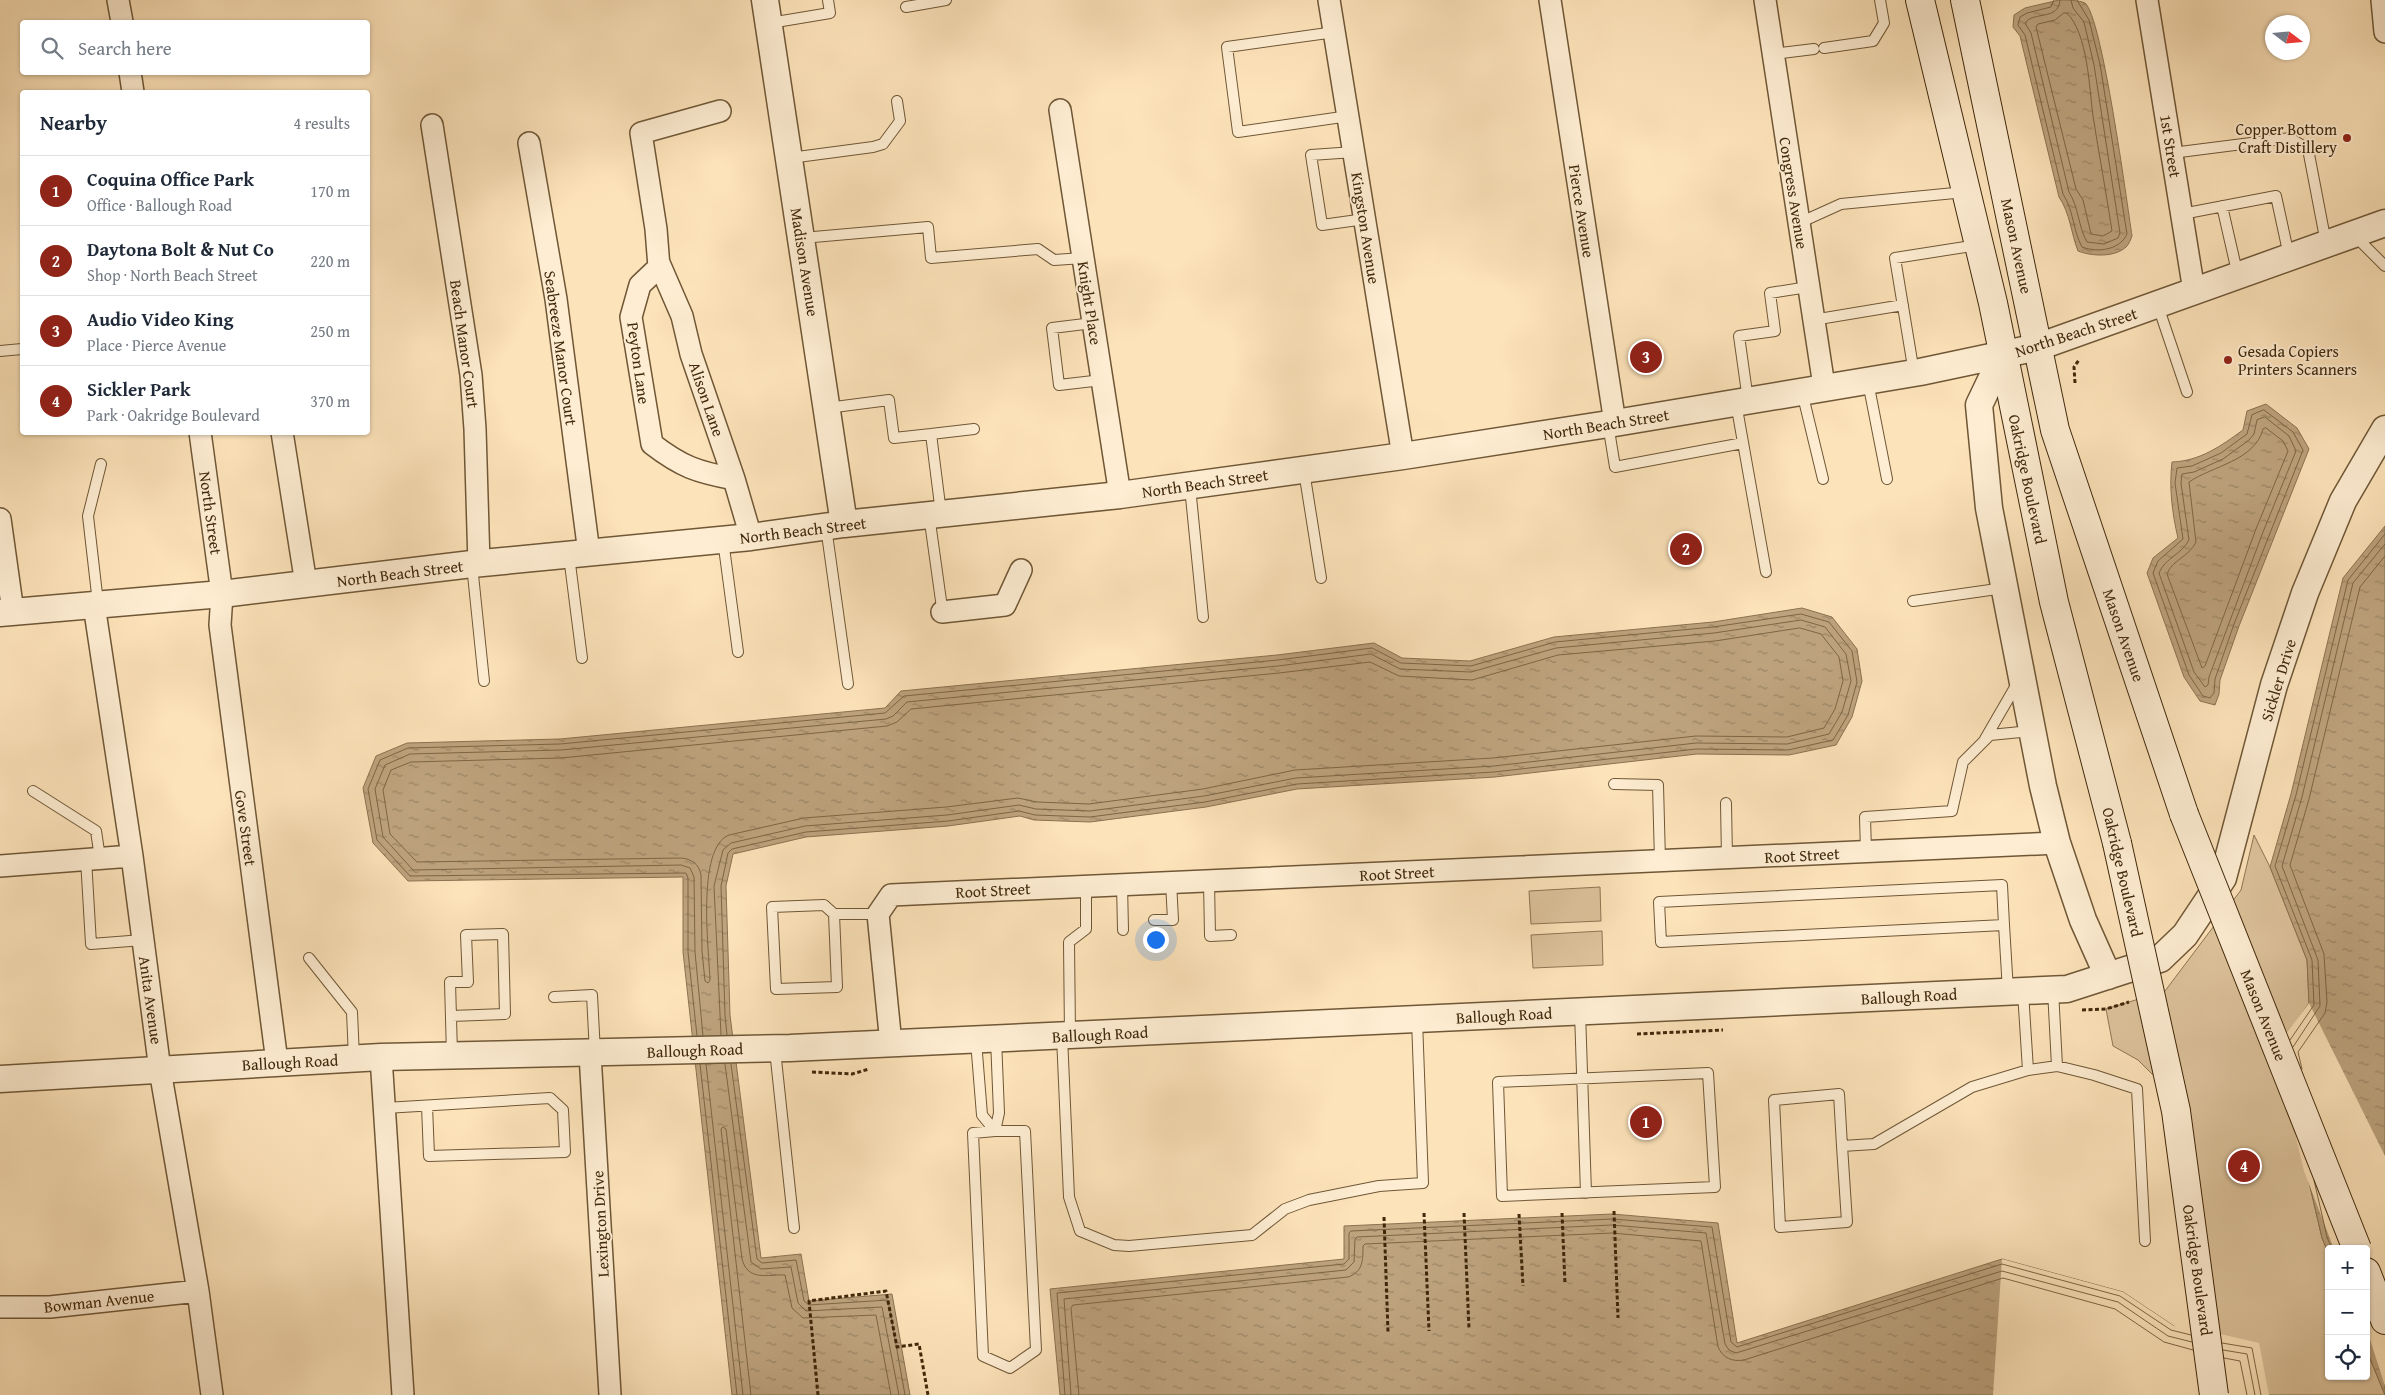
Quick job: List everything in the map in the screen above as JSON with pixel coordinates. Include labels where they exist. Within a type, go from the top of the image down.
[{"type":"main road","points":[[1920,0],[1979,244],[2003,355]]},
{"type":"main road","name":"Mason Avenue","points":[[1965,0],[2056,430],[2184,814],[2355,1245]]},
{"type":"main road","name":"Oakridge Boulevard","points":[[2003,355],[2054,602],[2117,843],[2176,1111],[2214,1395]]},
{"type":"main road","points":[[2370,1282],[2385,1320]]},
{"type":"street","points":[[118,0],[122,20]]},
{"type":"street","name":"Kingston Avenue","points":[[1330,0],[1403,456]]},
{"type":"street","name":"Pierce Avenue","points":[[1550,0],[1611,423]]},
{"type":"street","name":"Congress Avenue","points":[[1770,0],[1773,54],[1813,320],[1812,388]]},
{"type":"street","name":"1st Street","points":[[2148,0],[2194,291]]},
{"type":"street","points":[[2382,0],[2385,32]]},
{"type":"street","name":"Madison Avenue","points":[[767,12],[827,408],[835,525]]},
{"type":"street","points":[[130,75],[133,90]]},
{"type":"street","name":"Knight Place","points":[[1060,110],[1120,495]]},
{"type":"street","points":[[659,263],[656,229],[641,133],[720,112]]},
{"type":"street","name":"Beach Manor Court","points":[[432,125],[471,375],[476,429],[476,564]]},
{"type":"street","name":"Seabreeze Manor Court","points":[[529,143],[556,299],[579,554]]},
{"type":"street","name":"North Beach Street","points":[[6,612],[222,594],[476,564],[723,540],[835,525],[1120,495],[1403,456],[1611,423],[1914,372],[2038,347],[2385,224]]},
{"type":"street","name":"Alison Lane","points":[[659,263],[682,316],[691,354],[734,479],[751,536]]},
{"type":"street","name":"Peyton Lane","points":[[659,263],[659,267],[640,285],[631,317],[652,444],[674,461],[698,472],[734,479]]},
{"type":"street","points":[[2003,355],[1978,405],[1989,508],[2021,677],[2057,843],[2083,920],[2108,976]]},
{"type":"street","name":"Sickler Drive","points":[[2185,935],[2222,878],[2274,685],[2305,593],[2343,501],[2385,429]]},
{"type":"street","name":"North Street","points":[[200,435],[222,594]]},
{"type":"street","points":[[282,435],[306,584]]},
{"type":"street","points":[[0,519],[6,612]]},
{"type":"street","points":[[942,614],[1005,605],[1021,570]]},
{"type":"street","name":"Gove Street","points":[[222,594],[220,625],[277,1062]]},
{"type":"street","name":"Anita Avenue","points":[[96,604],[160,1070],[198,1291],[212,1395]]},
{"type":"street","name":"Root Street","points":[[878,914],[891,895],[2057,843]]},
{"type":"street","points":[[0,866],[132,856]]},
{"type":"street","points":[[878,914],[891,1044]]},
{"type":"street","name":"Ballough Road","points":[[0,1079],[381,1057],[592,1054],[891,1044],[2053,990],[2068,989],[2160,959],[2185,935]]},
{"type":"street","name":"Lexington Drive","points":[[592,1054],[610,1395]]},
{"type":"street","points":[[381,1057],[403,1395]]},
{"type":"street","name":"Bowman Avenue","points":[[0,1307],[50,1307],[198,1291]]},
{"type":"lane","points":[[767,12],[830,14],[828,0]]},
{"type":"lane","points":[[906,7],[946,0]]},
{"type":"lane","points":[[1773,54],[1873,41],[1884,23],[1880,0]]},
{"type":"lane","points":[[1335,32],[1227,47],[1238,132],[1349,116]]},
{"type":"lane","points":[[789,158],[873,148],[883,144],[900,121],[897,101]]},
{"type":"lane","points":[[2172,153],[2290,138],[2308,149],[2327,244]]},
{"type":"lane","points":[[1354,152],[1311,154],[1322,225],[1365,219]]},
{"type":"lane","points":[[1799,223],[1841,204],[1966,192]]},
{"type":"lane","points":[[2182,214],[2276,196],[2290,257]]},
{"type":"lane","points":[[2222,206],[2238,276]]},
{"type":"lane","points":[[801,238],[928,227],[930,258],[1038,249],[1054,260],[1082,258]]},
{"type":"lane","points":[[2354,235],[2385,266]]},
{"type":"lane","points":[[1914,372],[1895,258],[1979,244]]},
{"type":"lane","points":[[1766,572],[1743,443],[1739,336],[1775,331],[1770,293],[1808,287]]},
{"type":"lane","points":[[2157,304],[2186,392]]},
{"type":"lane","points":[[1813,320],[1903,305]]},
{"type":"lane","points":[[1093,323],[1052,328],[1059,385],[1102,380]]},
{"type":"lane","points":[[0,351],[20,349]]},
{"type":"lane","points":[[1868,380],[1887,479]]},
{"type":"lane","points":[[1812,388],[1823,479]]},
{"type":"lane","points":[[827,408],[889,400],[894,438],[974,429]]},
{"type":"lane","points":[[1611,423],[1615,467],[1743,443]]},
{"type":"lane","points":[[931,434],[942,614]]},
{"type":"lane","points":[[96,604],[88,516],[101,464]]},
{"type":"lane","points":[[1304,470],[1321,578]]},
{"type":"lane","points":[[1190,486],[1203,617]]},
{"type":"lane","points":[[835,525],[848,684]]},
{"type":"lane","points":[[723,540],[738,652]]},
{"type":"lane","points":[[579,554],[582,658]]},
{"type":"lane","points":[[476,564],[484,681]]},
{"type":"lane","points":[[1913,601],[2004,588]]},
{"type":"lane","points":[[1866,852],[1865,817],[1952,811],[1963,762],[1987,738],[2021,677]]},
{"type":"lane","points":[[1987,738],[2032,731]]},
{"type":"lane","points":[[1614,784],[1658,785],[1660,861]]},
{"type":"lane","points":[[33,791],[96,831],[93,859],[92,944],[143,940]]},
{"type":"lane","points":[[1726,803],[1727,858]]},
{"type":"lane","points":[[1209,881],[1210,936],[1231,935]]},
{"type":"lane","points":[[1154,920],[1173,920],[1171,882]]},
{"type":"lane","points":[[1122,884],[1123,930]]},
{"type":"lane","points":[[2004,925],[1661,942],[1659,902],[2002,885],[2004,925],[2028,1070]]},
{"type":"lane","points":[[1086,886],[1086,929],[1069,942],[1066,1036],[1069,1197],[1080,1230],[1114,1245],[1129,1246],[1252,1235],[1285,1209],[1309,1200],[1379,1186],[1423,1183],[1416,1019]]},
{"type":"lane","points":[[834,914],[837,987],[776,989],[772,908],[824,905],[834,914],[878,914]]},
{"type":"lane","points":[[451,1016],[505,1014],[504,934],[466,935],[468,982],[450,982],[452,1056]]},
{"type":"lane","points":[[308,958],[352,1012],[354,1059]]},
{"type":"lane","points":[[2053,990],[2057,1066]]},
{"type":"lane","points":[[554,997],[592,995],[592,1054]]},
{"type":"lane","points":[[1580,1011],[1586,1192]]},
{"type":"lane","points":[[986,1039],[982,1115],[994,1131]]},
{"type":"lane","points":[[986,1039],[999,1113],[994,1131]]},
{"type":"lane","points":[[775,1048],[794,1228]]},
{"type":"lane","points":[[1842,1146],[1874,1144],[1972,1086],[2028,1070],[2057,1066],[2094,1075],[2137,1089],[2146,1241]]},
{"type":"lane","points":[[1708,1073],[1715,1187],[1586,1192],[1502,1196],[1498,1082],[1708,1073]]},
{"type":"lane","points":[[1839,1094],[1842,1146],[1847,1222],[1780,1227],[1774,1100],[1839,1094]]},
{"type":"lane","points":[[384,1108],[550,1098],[563,1110],[564,1152],[429,1156],[427,1106]]},
{"type":"lane","points":[[994,1131],[1025,1131],[1036,1350],[1010,1368],[983,1356],[973,1133],[994,1131]]},
{"type":"path","points":[[2075,383],[2074,367],[2080,360]]},
{"type":"path","points":[[1614,1211],[1618,1318]]},
{"type":"path","points":[[1424,1213],[1429,1331]]},
{"type":"path","points":[[1464,1213],[1469,1329]]},
{"type":"path","points":[[1562,1213],[1565,1284]]},
{"type":"path","points":[[1519,1214],[1523,1286]]},
{"type":"path","points":[[1384,1217],[1388,1332]]},
{"type":"path","points":[[818,1395],[809,1301],[886,1291],[896,1348],[919,1344],[928,1395]]},
{"type":"shaded area","points":[[2254,835],[2270,867],[2307,960],[2309,1003],[2278,1049],[2325,1245],[2325,1380],[2370,1380],[2370,1359],[2385,1395],[2266,1395],[2207,1334],[2172,1094],[2138,1060],[2113,1046],[2106,1009],[2165,991],[2241,890]]},
{"type":"shaded area","points":[[1600,887],[1601,921],[1531,924],[1529,891]]},
{"type":"shaded area","points":[[1602,931],[1603,965],[1533,968],[1531,935]]},
{"type":"water","points":[[2059,0],[2085,3],[2092,15],[2099,40],[2132,236],[2126,247],[2115,253],[2096,255],[2078,251],[2068,216],[2059,197],[2020,36],[2013,27],[2014,15],[2025,8]]},
{"type":"water","points":[[2266,404],[2297,428],[2309,449],[2239,626],[2220,680],[2219,694],[2215,705],[2200,701],[2184,677],[2147,573],[2153,558],[2178,538],[2172,500],[2172,462],[2192,459],[2210,452],[2243,430],[2247,411]]},
{"type":"water","points":[[2385,526],[2385,1395],[2370,1359],[2370,1245],[2325,1245],[2278,1049],[2309,1003],[2307,960],[2270,867],[2291,794],[2343,578]]},
{"type":"water","points":[[1802,608],[1832,617],[1857,649],[1862,681],[1852,717],[1836,745],[1789,755],[1697,754],[1495,777],[1297,789],[1206,807],[1090,822],[1034,820],[1020,816],[948,826],[806,837],[733,854],[726,886],[730,1015],[761,1258],[801,1254],[809,1301],[892,1294],[910,1395],[732,1395],[683,952],[683,877],[408,881],[373,843],[363,788],[376,756],[407,743],[560,739],[885,708],[901,691],[1277,655],[1374,643],[1402,658],[1470,661],[1554,637],[1713,622]]},
{"type":"water","points":[[1612,1214],[1718,1223],[1737,1343],[2002,1259],[2123,1292],[2174,1326],[2266,1395],[1060,1395],[1050,1289],[1344,1259],[1344,1226]]},
{"type":"pier","points":[[2309,1003],[2385,1156],[2385,1386],[2370,1339],[2370,1245],[2332,1245],[2304,1171],[2275,1049]]},
{"type":"pier","points":[[2002,1259],[2123,1292],[2174,1326],[2182,1327],[2182,1325],[2259,1343],[2269,1395],[1993,1395]]},
{"type":"place","name":"Copper Bottom Craft Distillery","points":[[2347,138]]},
{"type":"place","name":"Audio Video King","points":[[1646,357]]},
{"type":"place","name":"Gesada Copiers Printers Scanners","points":[[2228,360]]},
{"type":"place","name":"Daytona Bolt & Nut Co","points":[[1686,549]]},
{"type":"place","name":"Coquina Office Park","points":[[1646,1122]]},
{"type":"place","name":"Sickler Park","points":[[2244,1166]]}]
